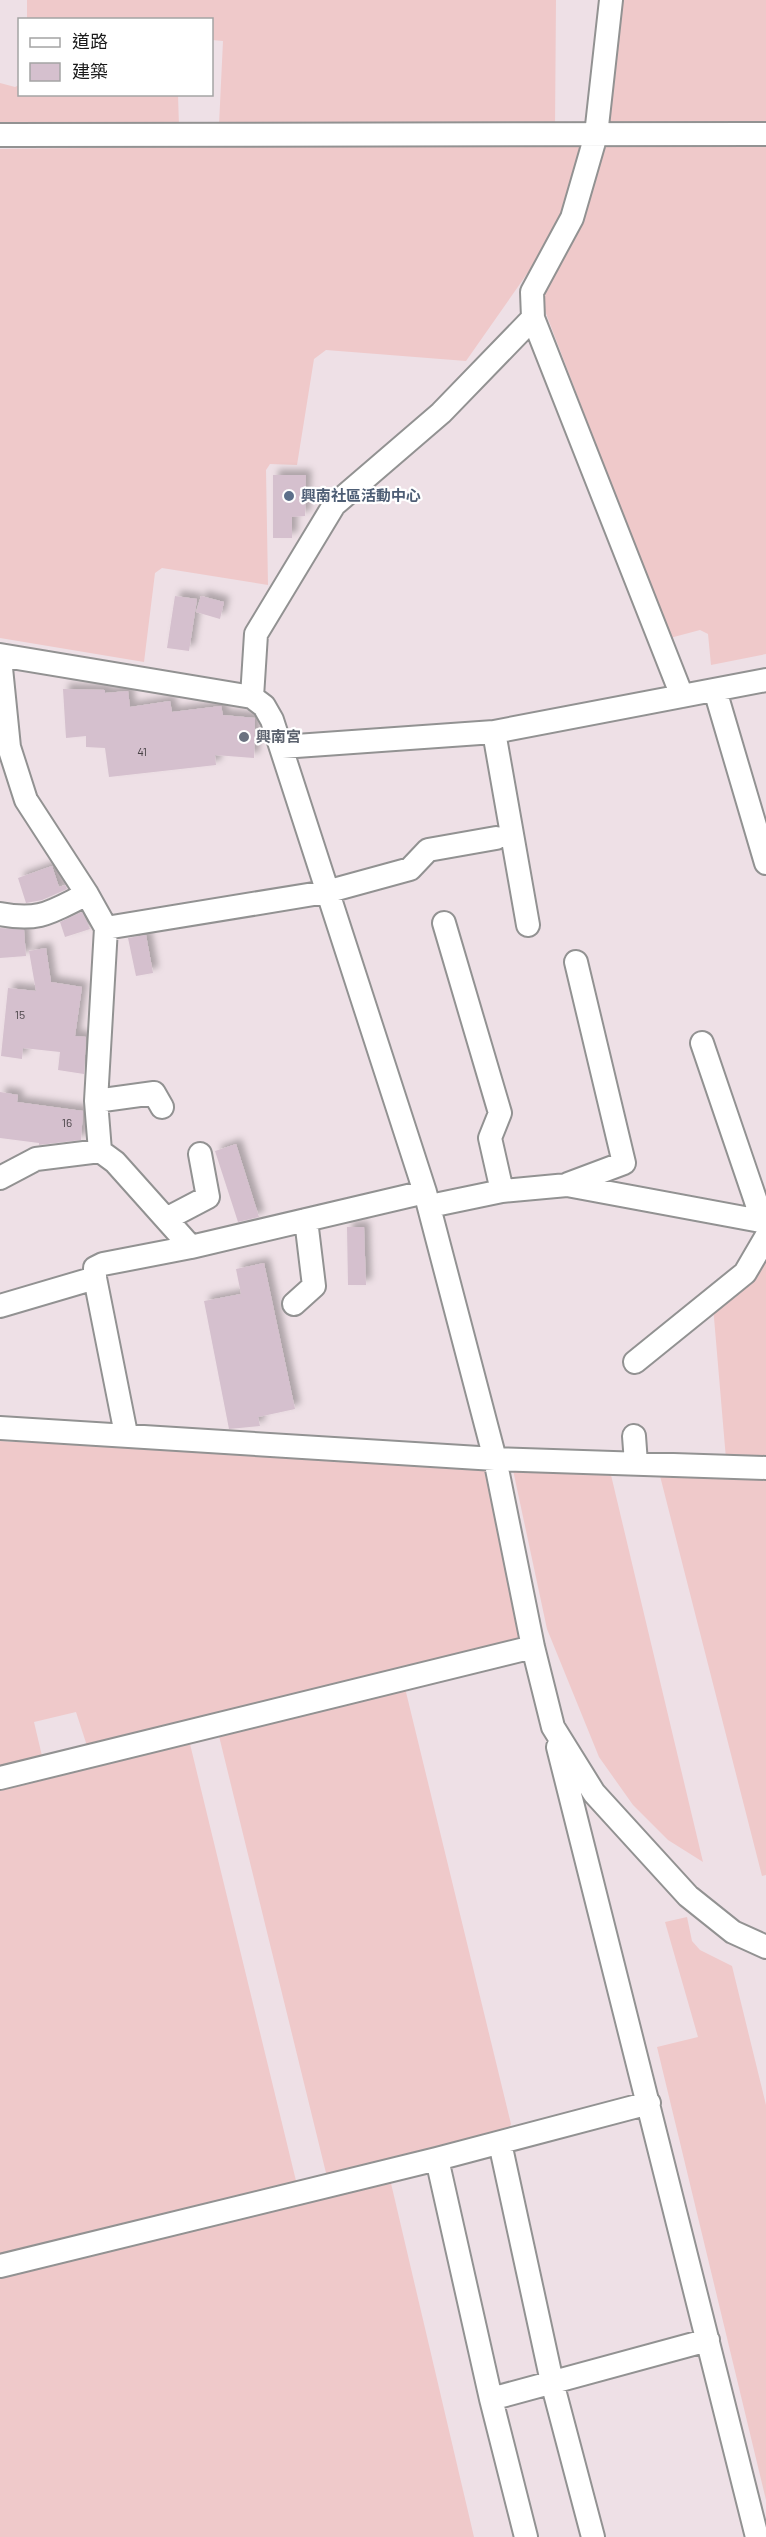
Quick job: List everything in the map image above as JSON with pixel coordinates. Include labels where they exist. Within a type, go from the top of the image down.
[{"type":"street","points":[[611,0],[597,135],[572,218],[532,292],[533,318],[682,696]]},
{"type":"street","points":[[0,135],[766,134]]},
{"type":"street","points":[[252,697],[256,634],[334,505],[441,413],[533,318]]},
{"type":"street","points":[[100,1151],[96,1101],[106,928],[87,894],[26,800],[9,747],[0,657],[252,697],[268,713],[282,747],[326,892],[428,1199],[495,1459],[532,1647],[758,2537]]},
{"type":"street","points":[[282,747],[494,732],[766,680]]},
{"type":"street","points":[[715,690],[766,863]]},
{"type":"street","points":[[494,732],[528,925]]},
{"type":"street","points":[[106,928],[326,892],[410,869],[428,850],[496,838]]},
{"type":"street","points":[[0,914],[22,919],[38,918],[87,894]]},
{"type":"street","points":[[444,923],[500,1113],[490,1138],[502,1191]]},
{"type":"street","points":[[126,1434],[95,1278],[95,1268],[103,1264],[191,1247],[306,1220],[428,1199],[567,1185],[624,1163],[576,962]]},
{"type":"street","points":[[634,1362],[745,1273],[765,1225],[702,1043]]},
{"type":"street","points":[[96,1101],[154,1094],[162,1107]]},
{"type":"street","points":[[0,1178],[36,1159],[100,1151],[115,1162],[191,1247]]},
{"type":"street","points":[[166,1218],[208,1197],[200,1154]]},
{"type":"street","points":[[567,1185],[765,1225]]},
{"type":"street","points":[[294,1304],[314,1286],[306,1220]]},
{"type":"street","points":[[0,1306],[95,1278]]},
{"type":"street","points":[[2,1421],[126,1434],[495,1459],[766,1468]]},
{"type":"street","points":[[634,1436],[636,1463]]},
{"type":"street","points":[[0,1778],[532,1647]]},
{"type":"street","points":[[553,1727],[594,1793],[688,1896],[733,1932],[766,1947]]},
{"type":"street","points":[[0,2266],[437,2159],[649,2103]]},
{"type":"street","points":[[500,2143],[552,2382],[593,2537]]},
{"type":"street","points":[[437,2159],[491,2399],[526,2537]]},
{"type":"street","points":[[491,2399],[708,2340]]},
{"type":"shaded area","points":[[27,0],[556,0],[555,127],[219,125],[223,41],[213,40],[213,18],[27,18]]},
{"type":"shaded area","points":[[619,0],[766,0],[766,123],[606,124]]},
{"type":"shaded area","points":[[0,83],[15,87],[18,86],[18,96],[178,96],[179,126],[0,125]]},
{"type":"shaded area","points":[[577,142],[582,150],[557,231],[466,361],[326,350],[314,359],[297,465],[270,464],[266,470],[268,585],[162,568],[155,573],[144,662],[0,638],[0,149]]},
{"type":"shaded area","points":[[766,142],[766,654],[711,665],[708,634],[700,630],[670,638],[545,311],[543,298],[603,149],[611,143]]},
{"type":"shaded area","points":[[766,1253],[766,1460],[726,1459],[713,1306]]},
{"type":"shaded area","points":[[0,1441],[484,1467],[523,1640],[88,1749],[76,1712],[34,1722],[42,1756],[0,1767]]},
{"type":"shaded area","points":[[513,1470],[611,1475],[703,1862],[668,1840],[633,1805],[599,1757],[547,1629]]},
{"type":"shaded area","points":[[659,1472],[766,1475],[766,1875],[762,1876]]},
{"type":"shaded area","points":[[405,1688],[511,2124],[508,2132],[327,2177],[219,1736]]},
{"type":"shaded area","points":[[190,1744],[297,2185],[0,2258],[0,1791]]},
{"type":"shaded area","points":[[687,1917],[692,1941],[700,1950],[732,1966],[766,2105],[766,2500],[657,2047],[698,2037],[665,1922]]},
{"type":"shaded area","points":[[390,2179],[474,2537],[0,2537],[0,2274]]},
{"type":"building","name":"興南社區活動中心","points":[[273,475],[306,475],[305,516],[292,517],[292,538],[273,538]]},
{"type":"building","points":[[175,596],[197,599],[189,651],[167,648]]},
{"type":"building","points":[[201,596],[224,602],[220,619],[196,612]]},
{"type":"building","points":[[63,689],[105,690],[105,693],[128,691],[130,707],[170,701],[172,712],[221,706],[223,715],[255,718],[254,758],[215,755],[216,765],[109,777],[105,748],[86,747],[86,736],[66,738]]},
{"type":"building","points":[[52,866],[59,887],[65,885],[67,889],[42,900],[26,903],[18,878]]},
{"type":"building","points":[[82,912],[90,929],[65,937],[60,922]]},
{"type":"building","points":[[0,928],[24,930],[26,956],[0,958]]},
{"type":"building","points":[[146,935],[153,973],[136,976],[128,938]]},
{"type":"building","points":[[46,948],[51,982],[82,987],[75,1036],[86,1037],[84,1074],[58,1070],[60,1052],[23,1048],[22,1059],[1,1056],[8,988],[36,991],[29,951]]},
{"type":"building","points":[[0,1092],[18,1095],[17,1102],[83,1111],[81,1140],[39,1145],[39,1143],[0,1138]]},
{"type":"building","points":[[236,1144],[259,1217],[238,1222],[215,1151]]},
{"type":"building","points":[[347,1227],[364,1227],[366,1285],[348,1285]]},
{"type":"building","points":[[264,1263],[295,1409],[258,1417],[260,1426],[229,1429],[204,1301],[241,1294],[236,1269]]},
{"type":"place","name":"興南社區活動中心","points":[[289,496]]},
{"type":"place","name":"興南宮","points":[[244,737]]}]
